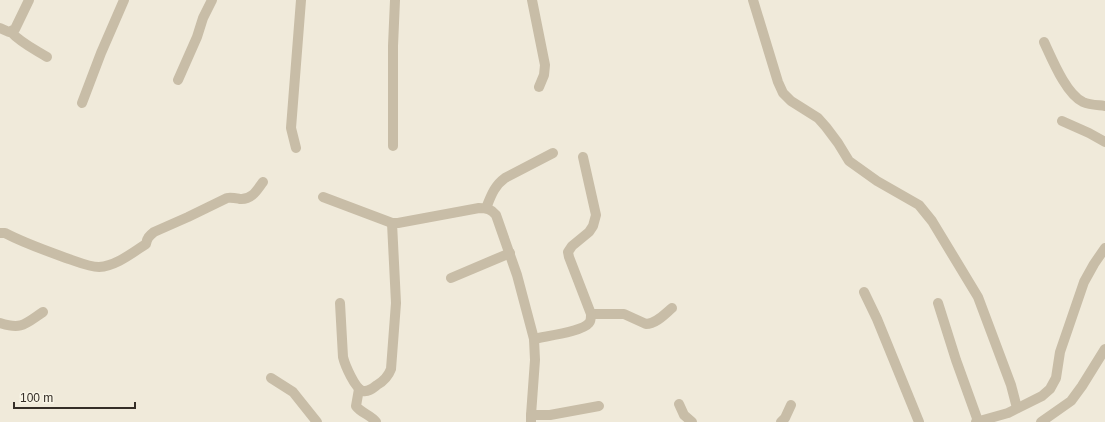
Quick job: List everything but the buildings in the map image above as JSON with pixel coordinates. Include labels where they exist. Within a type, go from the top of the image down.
[{"type":"street","points":[[0,28],[5,32],[11,32],[17,27],[29,0]]},
{"type":"street","points":[[82,103],[101,53],[124,0]]},
{"type":"street","points":[[178,80],[197,37],[203,18],[212,0]]},
{"type":"street","points":[[296,148],[291,128],[301,0]]},
{"type":"street","points":[[393,146],[392,46],[395,0]]},
{"type":"street","points":[[532,0],[545,65],[544,75],[539,87]]},
{"type":"street","points":[[753,0],[783,93],[791,101],[818,118],[838,143],[849,162],[877,181],[919,205],[932,222],[978,296],[1011,385],[1017,408]]},
{"type":"street","points":[[11,32],[21,41],[47,57]]},
{"type":"street","points":[[1044,42],[1063,80],[1073,94],[1083,102],[1105,106]]},
{"type":"street","points":[[1062,121],[1105,142]]},
{"type":"street","points":[[486,208],[494,188],[499,182],[553,152]]},
{"type":"street","points":[[534,339],[575,330],[589,324],[591,319],[591,314],[568,252],[572,246],[589,232],[593,226],[596,215],[583,157]]},
{"type":"street","points":[[0,233],[34,247],[85,264],[99,267],[112,264],[126,257],[146,244],[147,239],[154,232],[227,198],[233,197],[243,199],[253,196],[263,182]]},
{"type":"street","points":[[324,197],[392,223],[479,208],[492,210],[496,215],[510,253],[534,339],[535,360],[531,419],[599,406]]},
{"type":"street","points":[[340,303],[344,362],[359,389],[364,391],[370,390],[384,381],[391,369],[396,303],[392,223]]},
{"type":"street","points":[[938,303],[977,422],[1008,413],[1042,396],[1054,384],[1060,352],[1082,288],[1094,264],[1105,248]]},
{"type":"street","points":[[451,278],[510,253]]},
{"type":"street","points":[[864,292],[877,319],[919,422]]},
{"type":"street","points":[[591,314],[624,314],[646,324],[650,324],[672,308]]},
{"type":"street","points":[[0,323],[15,327],[23,326],[42,312]]},
{"type":"street","points":[[1041,422],[1071,401],[1105,349]]},
{"type":"street","points":[[271,378],[293,392],[317,422]]},
{"type":"street","points":[[359,389],[356,406],[376,422]]},
{"type":"street","points":[[679,404],[684,415],[692,422]]},
{"type":"street","points":[[781,422],[785,418],[791,405]]}]
